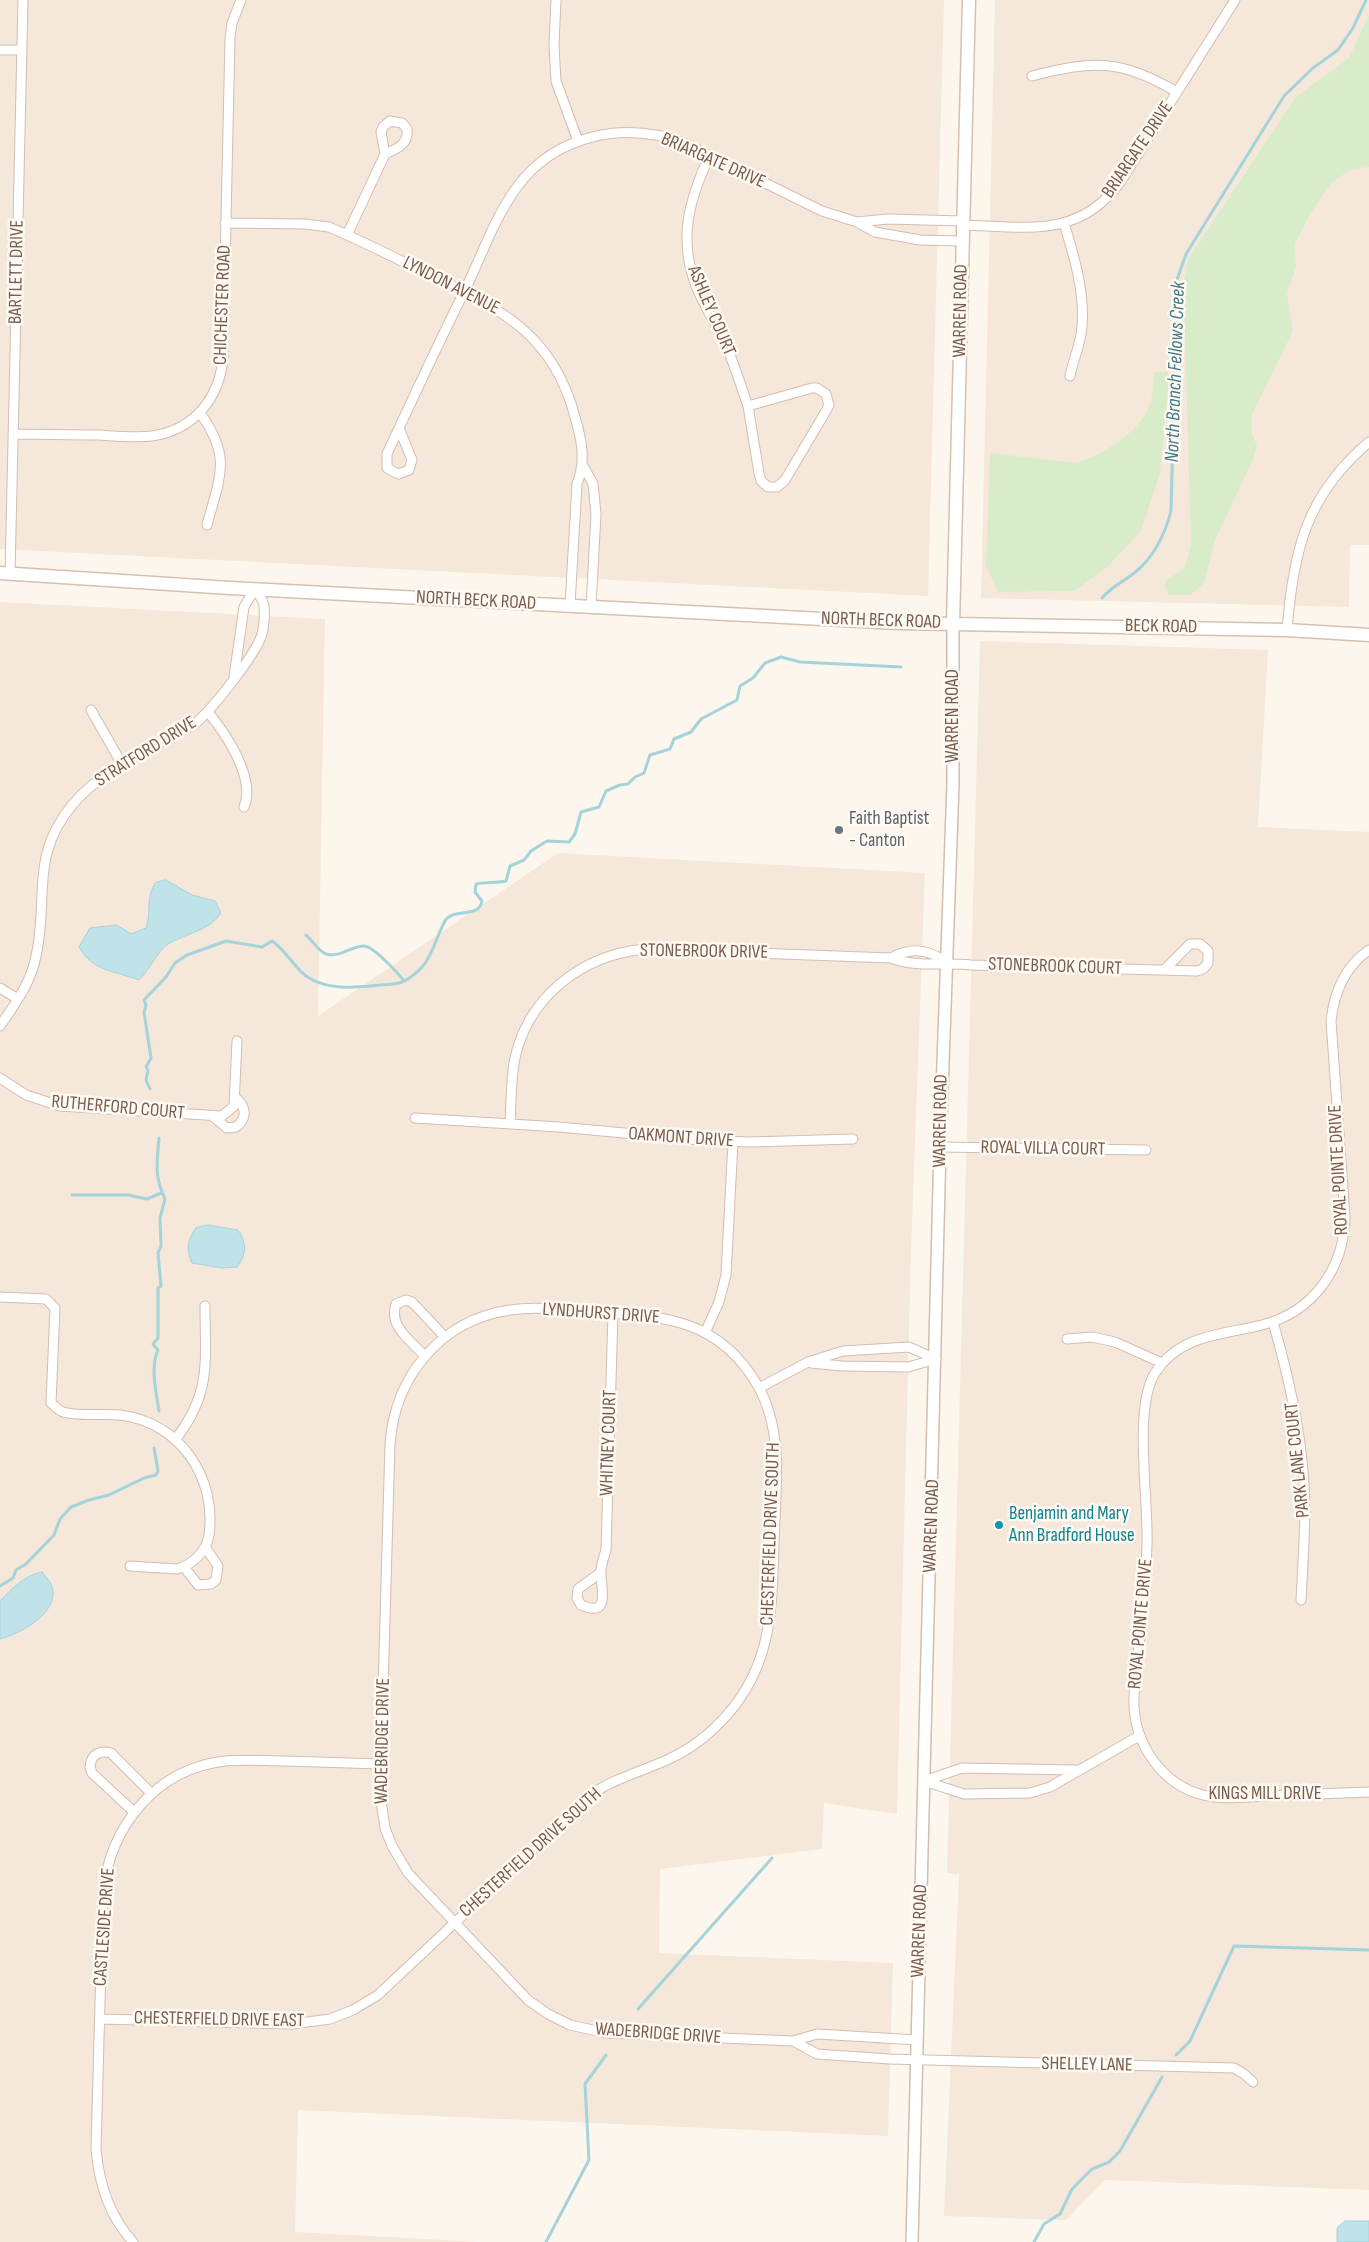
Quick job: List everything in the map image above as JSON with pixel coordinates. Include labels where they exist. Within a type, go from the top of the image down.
[{"type":"main road","name":"WARREN ROAD","points":[[953,623],[969,0]]},
{"type":"main road","name":"NORTH BECK ROAD","points":[[5,574],[570,606],[899,623],[953,623]]},
{"type":"main road","name":"BECK ROAD","points":[[953,623],[1287,630],[1369,636]]},
{"type":"street","name":"BARTLETT DRIVE","points":[[5,574],[13,434],[23,0]]},
{"type":"street","name":"CHICHESTER ROAD","points":[[13,434],[150,436],[179,428],[200,413],[214,392],[222,369],[230,38],[232,23],[241,0]]},
{"type":"street","points":[[556,0],[554,46],[556,81],[578,141]]},
{"type":"street","name":"BRIARGATE DRIVE","points":[[857,222],[888,219],[1029,228],[1064,223],[1090,212],[1113,192],[1235,0]]},
{"type":"street","points":[[0,50],[22,50]]},
{"type":"street","points":[[1032,76],[1073,66],[1118,67],[1142,72],[1177,92]]},
{"type":"street","name":"BRIARGATE DRIVE","points":[[399,428],[412,460],[409,470],[398,474],[387,468],[385,459],[399,428],[504,206],[518,186],[544,160],[578,141],[612,132],[645,133],[678,141],[822,211],[857,222],[885,235],[920,240],[962,242]]},
{"type":"street","points":[[347,235],[385,154]]},
{"type":"street","name":"ASHLEY COURT","points":[[709,157],[690,204],[687,229],[688,255],[696,286],[725,343],[748,406],[760,477],[764,484],[777,487],[785,480],[826,411],[828,399],[822,390],[812,388],[748,406]]},
{"type":"street","name":"LYNDON AVENUE","points":[[225,223],[311,224],[328,227],[464,291],[511,318],[541,346],[553,364],[574,412],[584,467],[594,484],[596,514],[591,606]]},
{"type":"street","points":[[1064,223],[1075,261],[1082,310],[1082,328],[1070,376]]},
{"type":"street","points":[[200,413],[214,432],[221,473],[207,525]]},
{"type":"street","points":[[1287,630],[1296,556],[1310,517],[1339,472],[1369,442]]},
{"type":"street","name":"LYNDON AVENUE","points":[[570,606],[577,484],[584,467]]},
{"type":"street","name":"STRATFORD DRIVE","points":[[0,1026],[30,978],[37,955],[42,876],[51,840],[61,822],[82,795],[103,777],[196,723],[208,712],[234,677],[261,636],[264,604],[255,589],[244,606],[234,677]]},
{"type":"street","name":"WARREN ROAD","points":[[912,2242],[940,1147],[953,784],[953,623]]},
{"type":"street","points":[[91,710],[123,766]]},
{"type":"street","points":[[208,712],[223,730],[237,758],[248,796],[244,807]]},
{"type":"street","name":"STONEBROOK COURT","points":[[946,962],[1164,970],[1200,970],[1208,963],[1208,951],[1200,944],[1190,944],[1164,970]]},
{"type":"street","name":"STONEBROOK DRIVE","points":[[510,1124],[514,1063],[519,1043],[531,1017],[560,983],[586,965],[601,958],[645,949],[891,958],[904,963],[946,962]]},
{"type":"street","name":"ROYAL POINTE DRIVE","points":[[1139,1736],[1134,1703],[1148,1544],[1144,1410],[1149,1386],[1162,1363],[1176,1350],[1195,1340],[1273,1322],[1298,1310],[1318,1293],[1332,1272],[1342,1246],[1345,1217],[1330,1021],[1337,989],[1345,975],[1369,950]]},
{"type":"street","points":[[0,988],[18,999]]},
{"type":"street","name":"RUTHERFORD COURT","points":[[0,1078],[26,1095],[60,1106],[212,1116],[227,1114],[234,1106],[237,1041]]},
{"type":"street","name":"RUTHERFORD COURT","points":[[212,1116],[227,1128],[236,1128],[244,1119],[245,1112],[242,1103],[235,1097]]},
{"type":"street","name":"OAKMONT DRIVE","points":[[415,1118],[733,1142],[853,1138]]},
{"type":"street","points":[[705,1333],[719,1302],[726,1275],[733,1142]]},
{"type":"street","name":"ROYAL VILLA COURT","points":[[940,1147],[1146,1150]]},
{"type":"street","points":[[0,1297],[46,1299],[55,1308],[51,1403],[62,1412],[120,1415],[144,1419],[175,1440],[189,1453],[202,1475],[208,1495],[211,1519],[208,1541],[197,1558],[184,1567],[177,1569],[130,1566]]},
{"type":"street","points":[[425,1356],[394,1322],[393,1312],[396,1304],[406,1300],[412,1302],[444,1336]]},
{"type":"street","points":[[175,1440],[188,1424],[200,1399],[205,1366],[206,1306]]},
{"type":"street","name":"LYNDHURST DRIVE","points":[[456,1330],[482,1317],[510,1310],[534,1309],[663,1317],[705,1333],[735,1356],[759,1388]]},
{"type":"street","name":"WHITNEY COURT","points":[[600,1573],[606,1550],[613,1313]]},
{"type":"street","name":"PARK LANE COURT","points":[[1273,1322],[1291,1389],[1301,1447],[1305,1514],[1301,1600]]},
{"type":"street","name":"WADEBRIDGE DRIVE","points":[[456,1330],[444,1336],[425,1356],[402,1392],[391,1432],[381,1808],[392,1846],[408,1873],[528,2000],[548,2014],[570,2025],[606,2033],[793,2041],[817,2034],[917,2040]]},
{"type":"street","points":[[1067,1339],[1092,1336],[1115,1342],[1162,1363]]},
{"type":"street","points":[[759,1388],[808,1362],[843,1350],[873,1347],[909,1347],[936,1358]]},
{"type":"street","points":[[808,1362],[842,1366],[908,1367],[936,1358]]},
{"type":"street","name":"CHESTERFIELD DRIVE SOUTH","points":[[455,1923],[589,1796],[613,1781],[668,1760],[696,1743],[727,1715],[749,1685],[765,1646],[772,1605],[776,1445],[770,1417],[759,1388]]},
{"type":"street","points":[[184,1567],[198,1585],[211,1584],[216,1580],[218,1566],[205,1547]]},
{"type":"street","points":[[924,1781],[964,1794],[1030,1793],[1050,1786],[1139,1736]]},
{"type":"street","name":"KINGS MILL DRIVE","points":[[1139,1736],[1151,1758],[1160,1769],[1179,1784],[1201,1795],[1230,1798],[1369,1792]]},
{"type":"street","points":[[134,1812],[92,1773],[90,1767],[93,1756],[99,1752],[111,1753],[151,1793]]},
{"type":"street","name":"CASTLESIDE DRIVE","points":[[133,2242],[110,2208],[98,2170],[96,2150],[105,1877],[116,1841],[134,1812],[151,1793],[183,1773],[204,1765],[224,1761],[381,1764]]},
{"type":"street","points":[[924,1781],[962,1768],[1077,1770]]},
{"type":"street","name":"CHESTERFIELD DRIVE EAST","points":[[100,2019],[292,2024],[330,2018],[353,2010],[378,1995],[455,1923]]},
{"type":"street","name":"WADEBRIDGE DRIVE","points":[[793,2041],[817,2054],[916,2060]]},
{"type":"street","name":"SHELLEY LANE","points":[[916,2060],[1234,2068],[1253,2082]]},
{"type":"shaded area","points":[[0,0],[944,0],[928,596],[0,549]]},
{"type":"shaded area","points":[[995,0],[1369,0],[1369,545],[1350,545],[1349,607],[981,598]]},
{"type":"shaded area","points":[[0,602],[325,619],[318,1016],[558,853],[925,873],[911,1250],[897,1814],[824,1803],[822,1849],[660,1869],[659,1953],[893,1963],[888,2136],[298,2110],[295,2232],[481,2242],[0,2242]]},
{"type":"shaded area","points":[[980,641],[1268,650],[1258,827],[1369,832],[1369,2190],[1105,2180],[1066,2220],[944,2216],[959,1874],[947,1873]]},
{"type":"green space","points":[[1369,15],[1369,167],[1352,169],[1332,182],[1310,214],[1295,244],[1296,267],[1287,293],[1293,331],[1251,416],[1252,435],[1257,445],[1254,457],[1215,540],[1204,583],[1190,595],[1169,595],[1165,586],[1167,580],[1185,568],[1191,544],[1184,280],[1188,259],[1295,98],[1349,58]]},
{"type":"green space","points":[[1155,372],[1167,372],[1169,379],[1160,473],[1141,531],[1106,568],[1074,591],[998,592],[986,566],[990,453],[1076,463],[1097,455],[1129,434],[1144,416],[1151,399]]},
{"type":"water","points":[[166,880],[192,895],[215,901],[221,913],[211,924],[164,947],[139,980],[97,966],[84,955],[79,947],[90,928],[117,925],[131,934],[146,928],[152,889],[155,883]]},
{"type":"water","points":[[208,1225],[238,1230],[245,1248],[243,1258],[237,1267],[222,1268],[192,1263],[188,1249],[191,1237],[196,1228]]},
{"type":"water","points":[[42,1572],[53,1589],[52,1601],[48,1609],[34,1623],[8,1637],[0,1639],[0,1601],[29,1576]]},
{"type":"water","points":[[1345,2221],[1369,2221],[1369,2242],[1337,2242],[1337,2228]]},
{"type":"waterway","name":"North Branch Fellows Creek","points":[[1102,598],[1146,562],[1161,538],[1171,511],[1177,280],[1186,254],[1284,96],[1313,68],[1338,50],[1353,28],[1366,0]]},
{"type":"waterway","name":"North Branch Fellows Creek","points":[[150,1089],[146,1080],[148,1070],[146,1067],[151,1058],[144,1000],[166,977],[175,963],[187,955],[226,941],[262,947],[272,941],[304,975],[326,985],[353,987],[402,982],[421,968],[432,950],[442,926],[449,917],[471,912],[480,906],[482,901],[475,892],[476,884],[506,881],[510,866],[524,860],[531,851],[547,841],[569,842],[575,834],[581,812],[599,807],[606,791],[628,784],[635,777],[644,773],[650,755],[670,749],[674,739],[691,732],[701,719],[737,700],[740,686],[753,678],[765,663],[781,657],[800,662],[901,667]]},
{"type":"waterway","points":[[306,935],[323,953],[331,955],[359,947],[368,947],[385,960],[404,981]]},
{"type":"waterway","name":"North Branch Fellows Creek","points":[[159,1138],[158,1176],[165,1199],[160,1218],[161,1246],[158,1253],[161,1286],[158,1288],[158,1338],[153,1344],[158,1350],[154,1372],[159,1411]]},
{"type":"waterway","points":[[72,1195],[128,1195],[147,1199],[161,1193]]},
{"type":"waterway","name":"North Branch Fellows Creek","points":[[0,1586],[13,1578],[16,1570],[26,1564],[54,1535],[60,1519],[71,1507],[109,1495],[144,1478],[156,1475],[158,1471],[154,1448]]},
{"type":"waterway","points":[[638,2009],[772,1858]]},
{"type":"waterway","points":[[1176,2055],[1190,2041],[1234,1946],[1369,1950]]},
{"type":"waterway","points":[[546,2242],[589,2160],[585,2084],[606,2055]]},
{"type":"waterway","points":[[1034,2242],[1044,2224],[1060,2214],[1072,2189],[1092,2169],[1109,2162],[1120,2151],[1162,2077]]},
{"type":"place","name":"Faith Baptist - Canton","points":[[839,830]]},
{"type":"place","name":"Benjamin and Mary Ann Bradford House","points":[[999,1525]]}]
